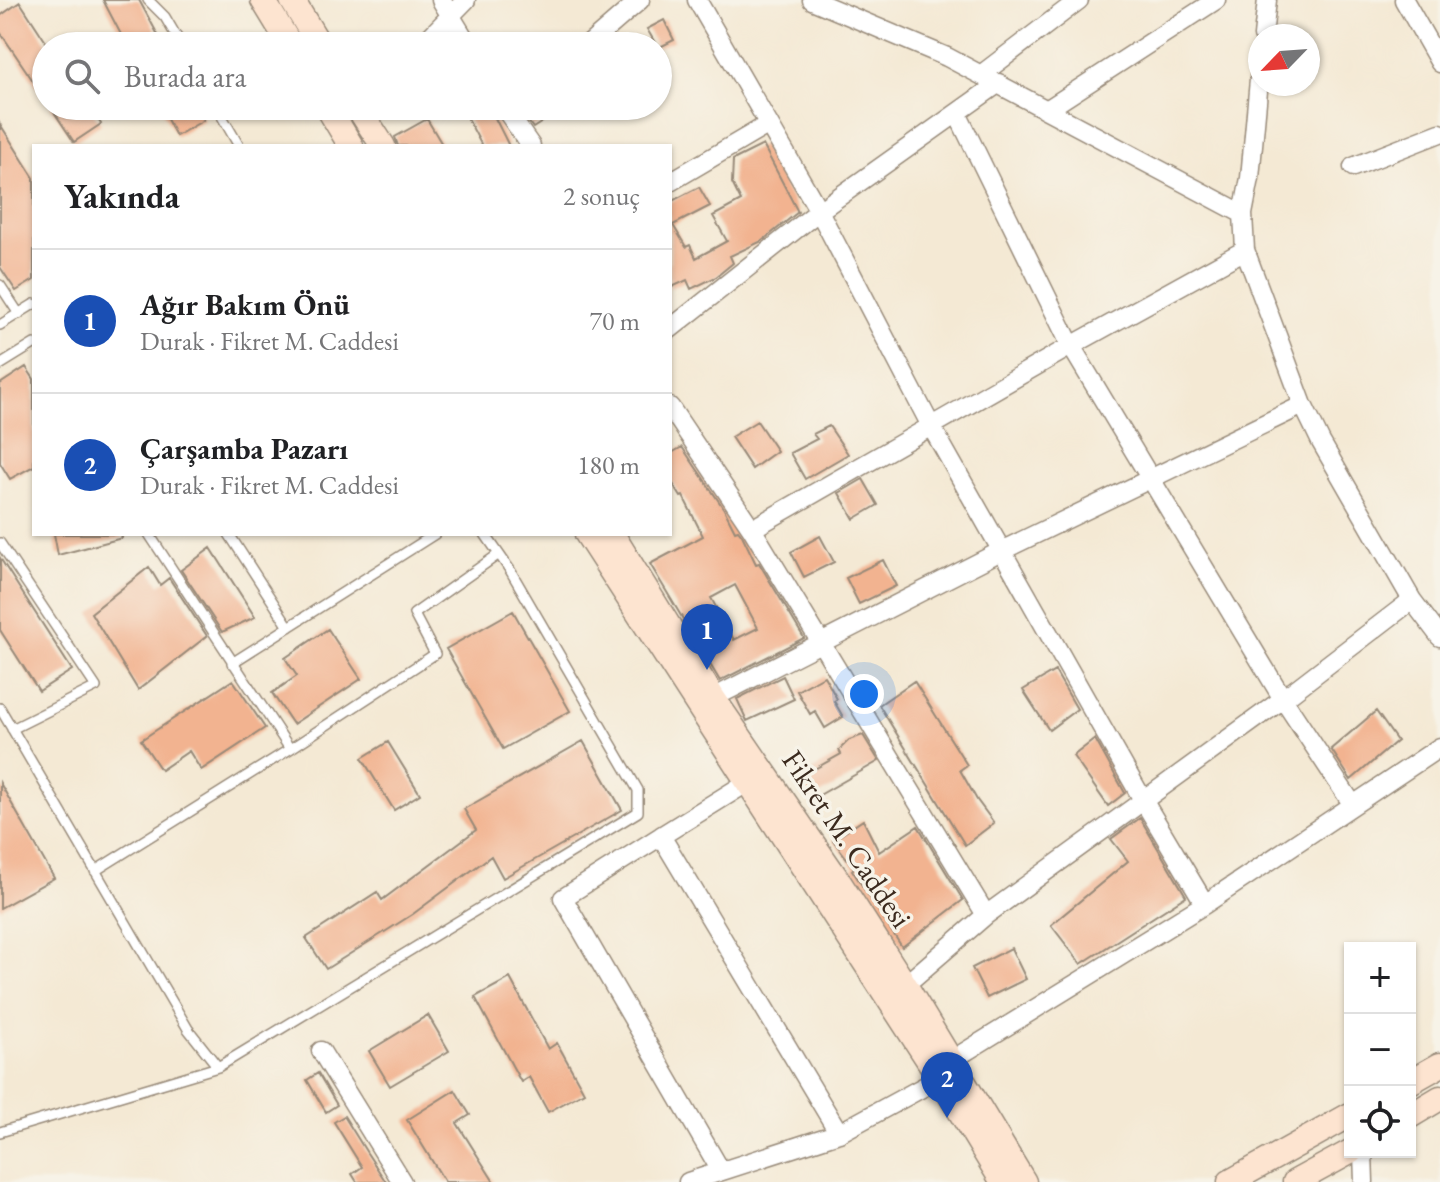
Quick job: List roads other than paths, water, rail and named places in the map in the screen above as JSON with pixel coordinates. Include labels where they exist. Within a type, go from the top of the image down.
[{"type":"main road","points":[[263,0],[282,32]]},
{"type":"main road","points":[[292,0],[311,32]]},
{"type":"main road","points":[[335,120],[350,144]]},
{"type":"main road","points":[[366,120],[382,144]]},
{"type":"main road","points":[[588,536],[748,782],[946,1069],[1003,1182]]},
{"type":"main road","name":"Fikret M. Caddesi","points":[[613,536],[713,698],[837,879],[905,985],[946,1069],[1024,1182]]},
{"type":"main road","points":[[1416,1079],[1440,1065]]},
{"type":"main road","points":[[1416,1112],[1440,1098]]},
{"type":"main road","points":[[1230,1182],[1344,1118]]},
{"type":"main road","points":[[1295,1182],[1344,1155]]},
{"type":"street","points":[[441,0],[461,32]]},
{"type":"street","points":[[435,32],[466,0]]},
{"type":"street","points":[[603,32],[640,0]]},
{"type":"street","points":[[697,0],[819,211],[931,426],[1205,904]]},
{"type":"street","points":[[812,0],[982,74],[1243,214]]},
{"type":"street","points":[[982,74],[1058,6],[1079,0]]},
{"type":"street","points":[[1048,109],[1216,0]]},
{"type":"street","points":[[1264,24],[1267,0]]},
{"type":"street","points":[[1404,0],[1440,63]]},
{"type":"street","points":[[672,327],[819,211],[999,83]]},
{"type":"street","points":[[1258,96],[1250,178],[1243,214],[1245,250],[1303,405],[1345,486],[1412,600],[1440,637]]},
{"type":"street","points":[[957,113],[1071,346],[1283,699],[1353,805]]},
{"type":"street","points":[[516,120],[530,144]]},
{"type":"street","points":[[672,181],[769,124]]},
{"type":"street","points":[[1353,167],[1440,133]]},
{"type":"street","points":[[752,529],[1245,250]]},
{"type":"street","points":[[713,698],[1003,550],[1303,405]]},
{"type":"street","points":[[672,410],[752,529],[986,915]]},
{"type":"street","points":[[905,985],[986,915],[1283,699],[1412,600]]},
{"type":"street","points":[[688,1182],[839,1133],[946,1069],[1205,904],[1440,747]]},
{"type":"street","points":[[721,1171],[563,898],[748,782]]},
{"type":"street","points":[[661,836],[839,1133]]},
{"type":"street","points":[[321,1051],[402,1182]]},
{"type":"street","points":[[1363,1158],[1364,1182]]},
{"type":"lane","points":[[148,0],[165,17],[174,32]]},
{"type":"lane","points":[[224,120],[238,144]]},
{"type":"lane","points":[[0,285],[19,314]]},
{"type":"lane","points":[[0,325],[32,305]]},
{"type":"lane","points":[[0,365],[32,349]]},
{"type":"lane","points":[[150,536],[290,749]]},
{"type":"lane","points":[[230,536],[289,627]]},
{"type":"lane","points":[[232,663],[432,536]]},
{"type":"lane","points":[[0,1132],[218,1067],[638,812],[638,790],[486,536]]},
{"type":"lane","points":[[0,543],[96,687],[12,729]]},
{"type":"lane","points":[[95,871],[435,654],[414,614],[499,554]]},
{"type":"lane","points":[[0,708],[188,1029],[218,1067]]},
{"type":"place","name":"Ağır Bakım Önü","points":[[707,670]]},
{"type":"place","name":"Çarşamba Pazarı","points":[[947,1118]]}]
